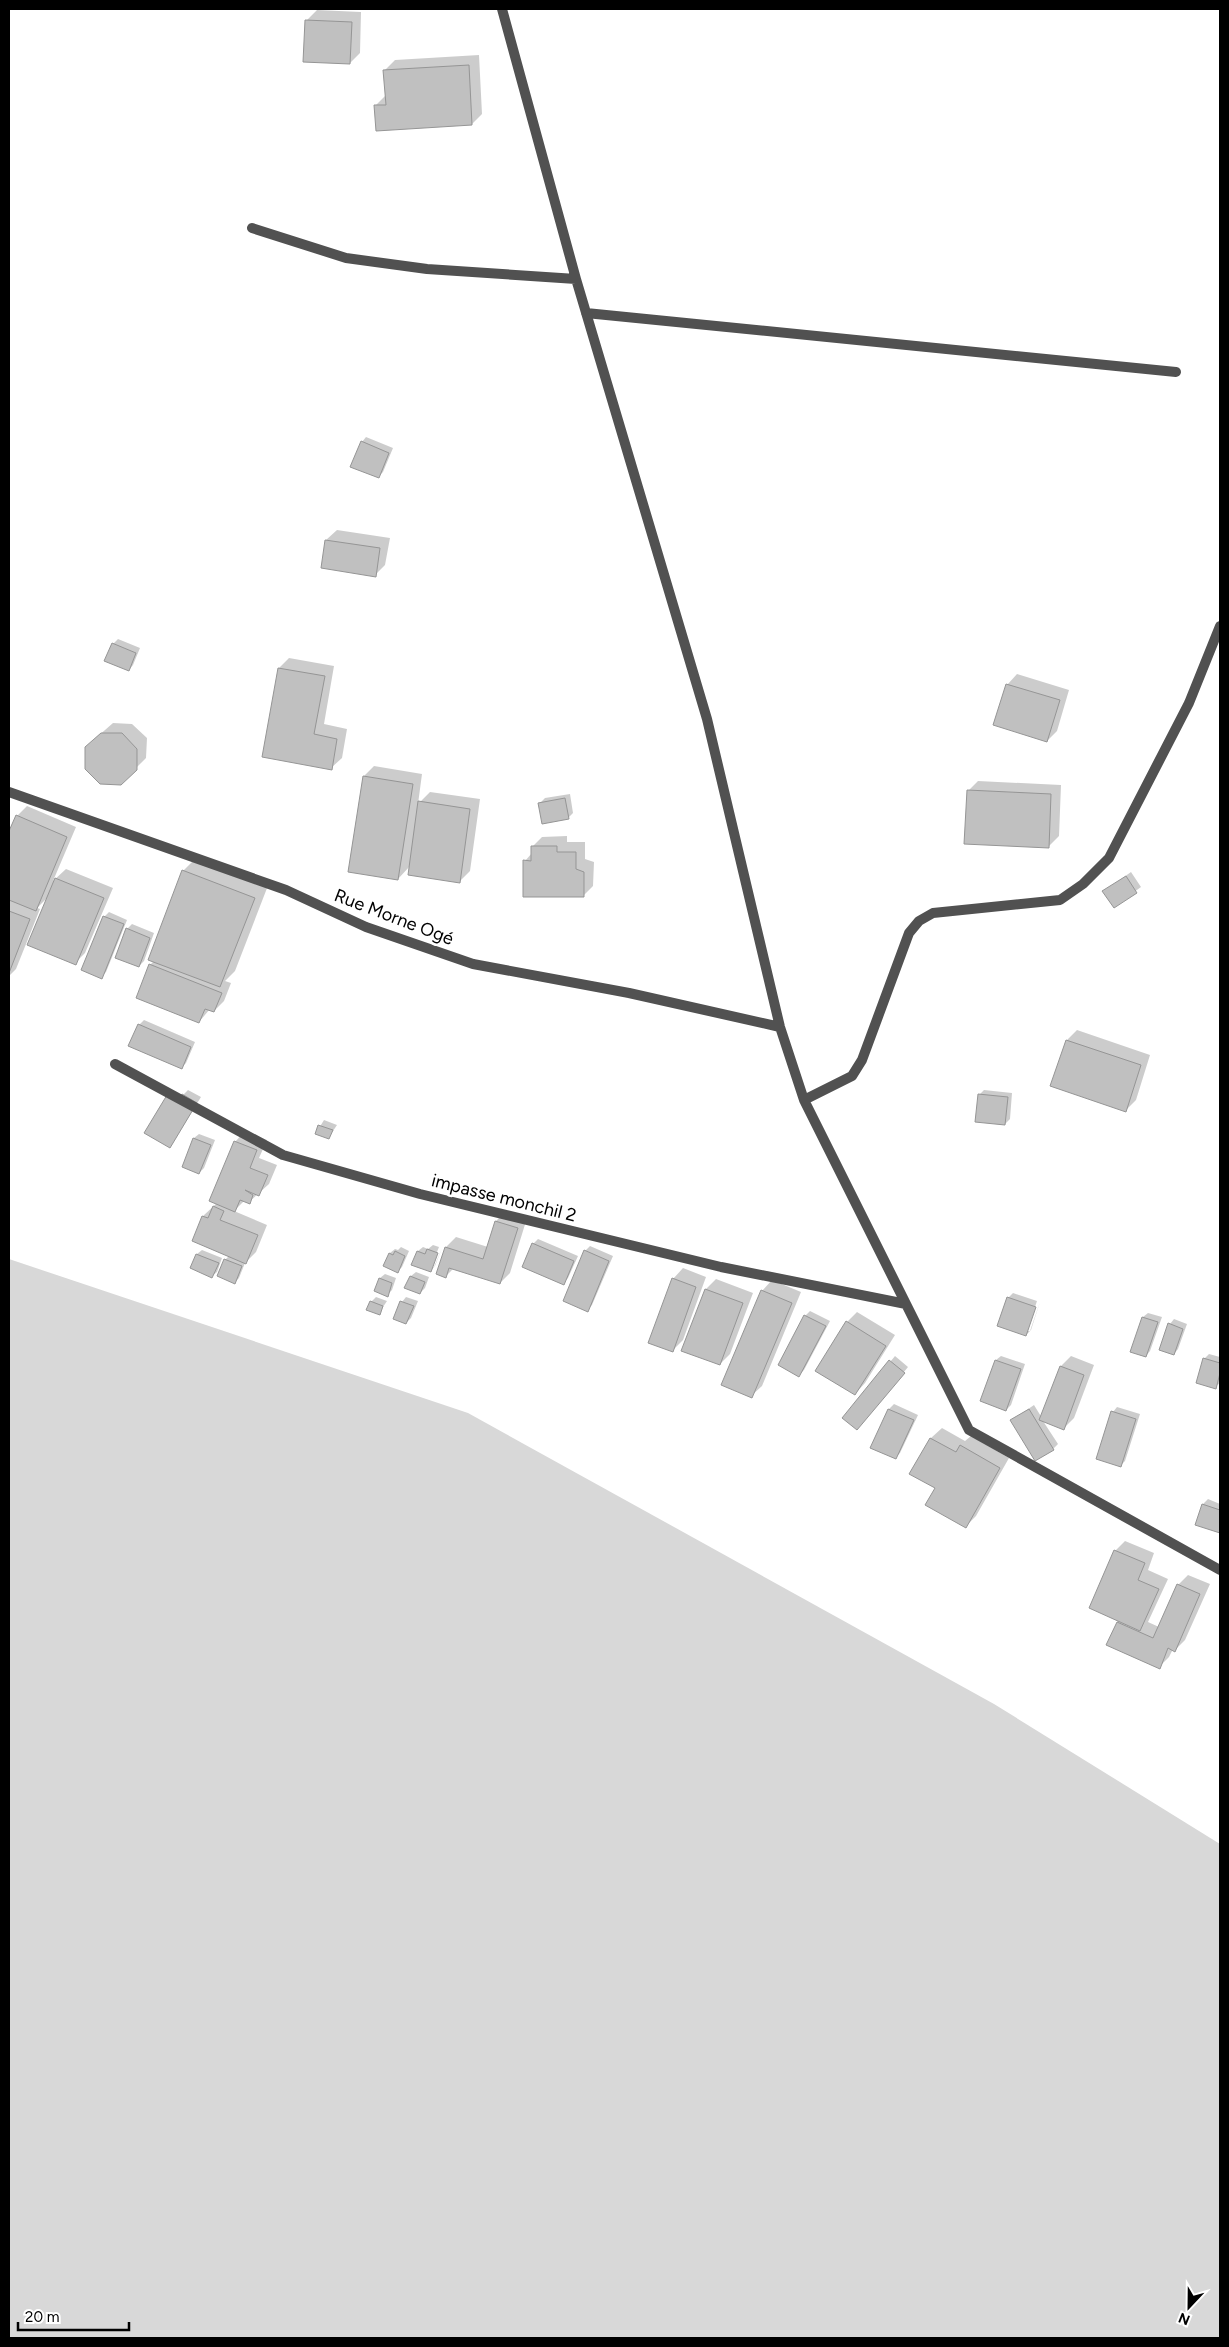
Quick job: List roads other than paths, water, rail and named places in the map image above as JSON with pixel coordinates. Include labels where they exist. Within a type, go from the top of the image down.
[{"type":"street","points":[[502,9],[576,279],[707,719],[780,1026],[804,1100],[970,1430],[1220,1570]]},
{"type":"street","points":[[252,228],[346,258],[427,270],[576,279]]},
{"type":"street","points":[[586,313],[1176,372]]},
{"type":"street","points":[[804,1100],[852,1076],[862,1060],[909,932],[919,921],[933,913],[1060,900],[1083,884],[1110,858],[1189,703],[1220,626]]},
{"type":"street","name":"Rue Morne Ogé","points":[[9,792],[286,890],[366,928],[473,964],[780,1026]]},
{"type":"street","name":"impasse monchil 2","points":[[115,1064],[283,1156],[430,1196],[702,1263],[906,1304]]}]
